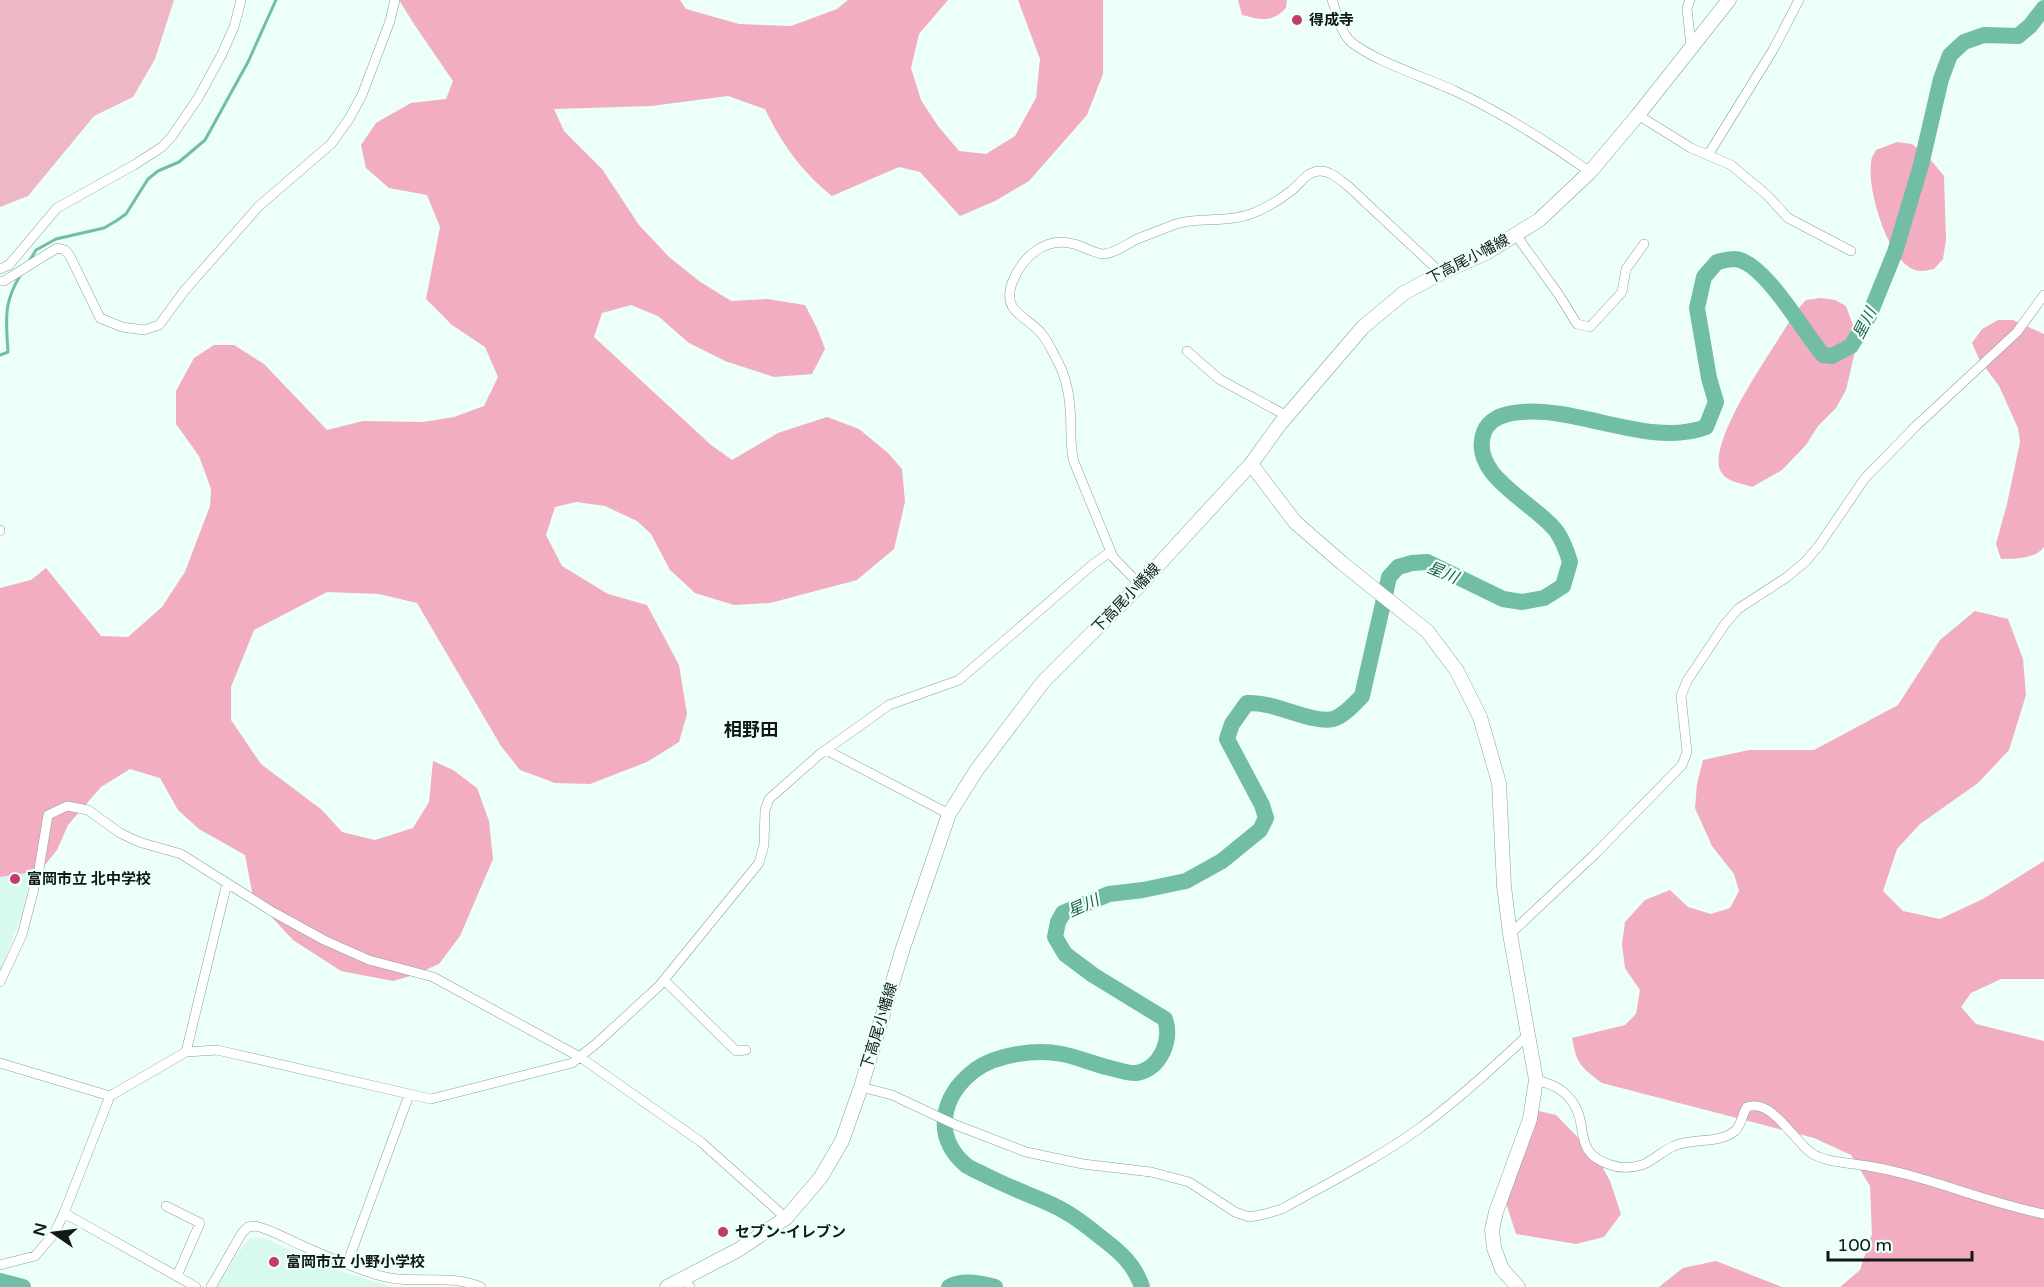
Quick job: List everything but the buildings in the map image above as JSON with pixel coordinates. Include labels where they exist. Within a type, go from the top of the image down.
[{"type":"main road","name":"下高尾小幡線","points":[[667,1287],[687,1283],[786,1218],[821,1177],[842,1141],[861,1087],[903,948],[949,814],[976,771],[1042,682],[1140,585],[1251,464],[1287,416],[1363,327],[1404,293],[1486,253],[1539,220],[1590,172],[1729,0]]},
{"type":"main road","points":[[1251,464],[1295,522],[1427,631],[1457,671],[1484,728],[1499,783],[1504,886],[1510,934],[1536,1080],[1530,1119],[1496,1212],[1492,1230],[1494,1248],[1502,1269],[1518,1287]]},
{"type":"street","points":[[0,269],[9,265],[57,208],[162,147],[198,98],[222,54],[234,27],[241,0]]},
{"type":"street","points":[[0,281],[4,281],[57,248],[62,249],[70,256],[100,318],[122,327],[144,330],[159,325],[185,290],[259,206],[331,144],[337,136],[362,95],[390,21],[395,0]]},
{"type":"street","points":[[1332,0],[1340,26],[1349,40],[1367,52],[1456,92],[1510,121],[1590,172]]},
{"type":"street","points":[[1690,0],[1687,8],[1691,47]]},
{"type":"street","points":[[1708,155],[1773,50],[1799,0]]},
{"type":"street","points":[[1638,115],[1691,148],[1731,165],[1767,195],[1788,218],[1851,251]]},
{"type":"street","points":[[1140,585],[1110,552],[1071,451],[1068,390],[1059,364],[1043,336],[1014,310],[1009,299],[1015,277],[1031,253],[1060,241],[1102,254],[1178,223],[1236,218],[1254,213],[1294,189],[1309,174],[1320,171],[1335,176],[1348,186],[1441,273]]},
{"type":"street","points":[[1516,235],[1577,324],[1590,327],[1622,292],[1626,269],[1644,244]]},
{"type":"street","points":[[1510,934],[1594,855],[1682,765],[1687,752],[1681,696],[1687,681],[1725,624],[1738,609],[1787,577],[1805,562],[1818,547],[1865,478],[1916,426],[2018,332],[2044,295]]},
{"type":"street","points":[[1186,351],[1220,380],[1287,416]]},
{"type":"street","points":[[0,1265],[35,1256],[54,1234],[110,1096],[186,1052],[217,1050],[431,1099],[572,1063],[580,1058],[664,980],[759,863],[764,845],[765,810],[769,799],[826,750],[889,705],[959,680],[1110,552]]},
{"type":"street","points":[[826,750],[949,814]]},
{"type":"street","points":[[0,982],[22,935],[39,869],[48,815],[54,810],[67,806],[88,810],[120,833],[139,842],[182,854],[273,912],[333,945],[369,960],[433,976],[580,1058],[701,1142],[786,1218]]},
{"type":"street","points":[[186,1052],[227,883]]},
{"type":"street","points":[[664,980],[736,1051],[746,1050]]},
{"type":"street","points":[[861,1087],[892,1095],[956,1125],[1026,1152],[1083,1164],[1151,1172],[1189,1182],[1235,1212],[1249,1217],[1282,1209],[1379,1155],[1417,1130],[1470,1089],[1529,1034]]},
{"type":"street","points":[[0,1063],[110,1096]]},
{"type":"street","points":[[1536,1080],[1556,1086],[1564,1093],[1576,1108],[1588,1154],[1614,1166],[1630,1168],[1644,1164],[1675,1146],[1730,1134],[1738,1127],[1747,1107],[1755,1105],[1766,1107],[1814,1155],[1914,1177],[2014,1208],[2044,1214]]},
{"type":"street","points":[[347,1264],[409,1095]]},
{"type":"street","points":[[166,1206],[200,1223],[177,1276]]},
{"type":"street","points":[[64,1213],[196,1287]]},
{"type":"street","points":[[211,1287],[242,1233],[252,1226],[261,1227],[347,1264],[406,1284],[446,1279],[472,1283],[481,1287]]},
{"type":"shaded area","points":[[0,0],[174,0],[155,59],[133,97],[94,116],[28,196],[0,207]]},
{"type":"shaded area","points":[[399,0],[680,0],[686,9],[739,24],[791,26],[837,9],[848,0],[948,0],[919,34],[911,68],[921,100],[938,126],[959,151],[986,154],[1015,136],[1036,98],[1040,59],[1018,0],[1103,0],[1103,74],[1087,115],[1029,181],[995,201],[960,216],[920,172],[899,167],[832,196],[793,156],[765,109],[728,96],[651,106],[554,109],[564,131],[602,169],[639,225],[669,257],[699,281],[731,301],[767,299],[805,305],[825,349],[812,374],[774,377],[725,361],[689,343],[658,316],[631,305],[602,313],[594,337],[711,445],[732,460],[778,433],[827,417],[859,429],[888,453],[902,469],[905,502],[894,549],[857,580],[770,603],[734,605],[695,593],[670,570],[651,534],[637,521],[605,506],[576,502],[555,507],[546,535],[562,566],[608,594],[647,605],[679,665],[687,714],[679,742],[647,762],[590,784],[555,783],[520,770],[501,746],[417,603],[379,594],[327,592],[254,630],[231,687],[231,720],[261,764],[322,810],[342,832],[375,840],[413,828],[429,802],[433,761],[453,770],[477,788],[489,821],[493,859],[460,936],[439,964],[393,981],[341,971],[293,940],[253,897],[245,855],[199,829],[178,810],[160,778],[130,769],[101,787],[68,825],[57,850],[40,871],[0,877],[0,588],[31,580],[46,568],[101,636],[128,637],[162,607],[185,572],[210,506],[211,489],[199,456],[176,424],[176,391],[194,358],[214,345],[234,345],[264,364],[327,430],[363,421],[423,422],[454,417],[484,406],[498,377],[485,347],[452,325],[426,299],[440,227],[427,195],[389,188],[366,168],[361,145],[376,123],[411,103],[446,99],[453,81]]},
{"type":"shaded area","points":[[1238,0],[1287,0],[1286,8],[1281,13],[1266,19],[1242,15]]},
{"type":"shaded area","points":[[1897,142],[1912,144],[1929,158],[1944,176],[1946,240],[1943,259],[1934,269],[1917,271],[1905,264],[1896,254],[1888,239],[1876,206],[1872,190],[1872,159],[1876,150]]},
{"type":"shaded area","points":[[1821,298],[1835,300],[1846,306],[1854,328],[1856,347],[1846,390],[1836,408],[1782,470],[1752,487],[1729,480],[1720,470],[1719,455],[1724,436],[1734,414],[1795,312],[1806,300]]},
{"type":"shaded area","points":[[1998,320],[2013,320],[2044,334],[2044,547],[2024,558],[2001,559],[1996,544],[2020,442],[2018,428],[1999,386],[1979,359],[1972,343],[1982,329]]},
{"type":"shaded area","points":[[1975,611],[2008,619],[2023,659],[2026,695],[2009,750],[1978,783],[1920,824],[1897,849],[1883,891],[1903,911],[1940,919],[1983,899],[2044,861],[2044,979],[2001,979],[1971,993],[1961,1007],[1976,1024],[2044,1041],[2044,1287],[1840,1287],[1860,1270],[1872,1234],[1870,1186],[1851,1155],[1814,1138],[1602,1083],[1581,1065],[1572,1038],[1625,1025],[1636,1014],[1640,990],[1625,968],[1622,944],[1625,922],[1645,900],[1670,890],[1688,907],[1711,914],[1730,908],[1739,891],[1734,874],[1712,846],[1695,808],[1697,784],[1703,760],[1749,750],[1814,750],[1898,705],[1940,640]]},
{"type":"shaded area","name":"富岡市立 北中学校","points":[[0,838],[36,846],[23,912],[0,970]]},
{"type":"shaded area","points":[[1539,1111],[1556,1115],[1597,1157],[1610,1181],[1621,1214],[1604,1237],[1576,1244],[1516,1234],[1505,1200],[1523,1123]]},
{"type":"shaded area","name":"富岡市立 小野小学校","points":[[250,1238],[264,1238],[327,1267],[392,1287],[217,1287],[235,1257]]},
{"type":"shaded area","points":[[1716,1261],[1782,1287],[1659,1287],[1683,1268]]},
{"type":"waterway","points":[[28,263],[36,250],[56,239],[104,228],[116,221],[126,214],[148,179],[158,171],[179,162],[205,140],[248,62],[276,0]]},
{"type":"waterway","name":"星川","points":[[1142,1287],[1135,1272],[1121,1254],[1076,1218],[967,1166],[956,1155],[945,1130],[948,1104],[954,1092],[975,1070],[994,1060],[1017,1054],[1041,1052],[1068,1055],[1122,1071],[1137,1073],[1152,1065],[1163,1052],[1167,1036],[1165,1019],[1093,975],[1065,954],[1055,937],[1058,922],[1063,913],[1109,894],[1186,881],[1222,861],[1260,830],[1266,818],[1262,805],[1227,739],[1232,724],[1247,703],[1269,705],[1324,720],[1333,719],[1353,706],[1362,696],[1389,577],[1398,567],[1427,562],[1503,599],[1522,602],[1544,598],[1563,586],[1570,562],[1557,532],[1507,488],[1486,462],[1482,448],[1484,432],[1495,419],[1516,413],[1544,412],[1662,433],[1685,432],[1706,427],[1716,402],[1709,378],[1697,308],[1704,277],[1717,262],[1726,260],[1735,259],[1746,263],[1771,284],[1823,355],[1832,356],[1851,346],[1869,316],[1895,252],[1921,165],[1941,79],[1950,55],[1964,42],[1984,35],[2018,36],[2030,26],[2044,8]]},
{"type":"waterway","points":[[0,355],[8,352],[6,320],[8,303],[21,274]]},
{"type":"waterway","points":[[0,1281],[23,1287]]},
{"type":"waterway","name":"星川","points":[[949,1287],[966,1282],[995,1287]]},
{"type":"place","name":"得成寺","points":[[1297,20]]},
{"type":"place","name":"富岡市立 北中学校","points":[[15,879]]},
{"type":"place","name":"セブン-イレブン","points":[[723,1232]]},
{"type":"place","name":"富岡市立 小野小学校","points":[[274,1262]]},
{"type":"district","name":"相野田","points":[[751,730]]}]
